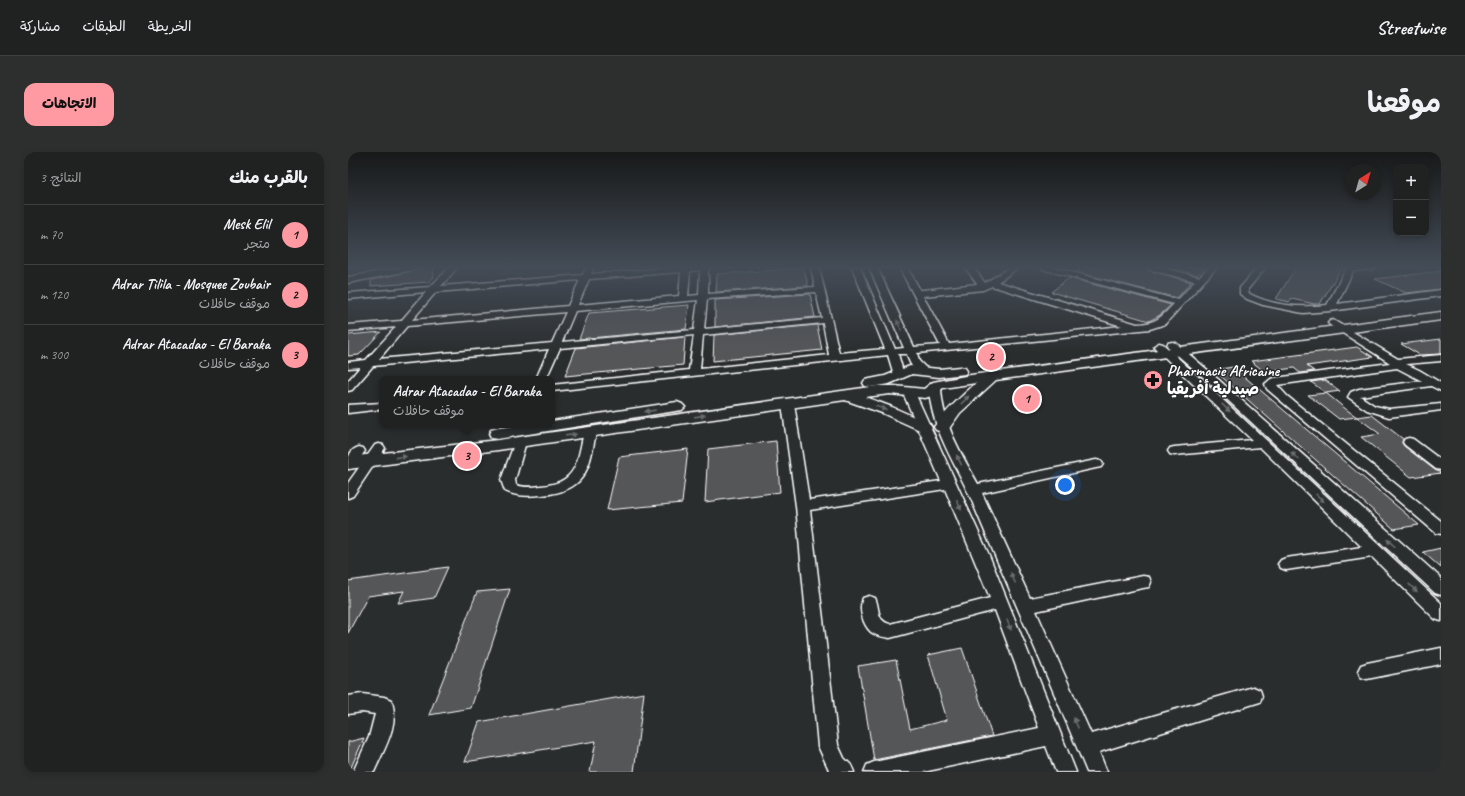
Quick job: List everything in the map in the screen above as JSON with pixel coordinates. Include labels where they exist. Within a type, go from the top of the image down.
[{"type":"main road","points":[[555,425],[881,382],[902,384],[923,393],[936,387],[991,377],[1333,323],[1441,309]]},
{"type":"main road","points":[[357,457],[520,442],[885,390],[902,384],[910,370],[950,373],[1345,329],[1441,316]]},
{"type":"main road","points":[[927,372],[937,378],[936,387]]},
{"type":"main road","points":[[942,427],[955,410],[991,377]]},
{"type":"main road","points":[[844,395],[890,411],[924,427]]},
{"type":"main road","points":[[357,457],[533,428]]},
{"type":"street","points":[[348,388],[427,296]]},
{"type":"street","points":[[542,376],[557,345],[576,296]]},
{"type":"street","points":[[348,328],[718,296]]},
{"type":"street","points":[[821,296],[835,357]]},
{"type":"street","points":[[868,296],[892,353],[902,384],[924,427],[950,484],[1000,602],[1066,772]]},
{"type":"street","points":[[886,296],[911,351],[914,362],[927,372]]},
{"type":"street","points":[[918,296],[946,347]]},
{"type":"street","points":[[1026,296],[1140,328]]},
{"type":"street","points":[[1154,296],[1180,303]]},
{"type":"street","points":[[555,388],[835,357],[892,353],[1062,334],[1140,328],[1159,324],[1187,296]]},
{"type":"street","points":[[1249,296],[1296,310],[1330,308],[1419,296]]},
{"type":"street","points":[[1330,308],[1336,296]]},
{"type":"street","points":[[694,373],[703,297]]},
{"type":"street","points":[[348,365],[827,320]]},
{"type":"street","points":[[1333,323],[1345,329],[1396,363],[1415,372],[1436,386]]},
{"type":"street","points":[[1169,349],[1263,443],[1441,614]]},
{"type":"street","points":[[1169,349],[1441,588]]},
{"type":"street","points":[[1441,358],[1396,363],[1275,381],[1271,384],[1273,389],[1283,398],[1441,529]]},
{"type":"street","points":[[1436,386],[1360,392],[1355,394],[1354,397],[1371,408],[1389,413],[1441,408]]},
{"type":"street","points":[[936,387],[935,404],[942,427],[974,490],[1097,772]]},
{"type":"street","points":[[788,404],[803,506],[828,746],[837,765],[844,772]]},
{"type":"street","points":[[348,409],[379,406]]},
{"type":"street","points":[[520,442],[508,480],[510,488],[516,491],[547,491],[571,484],[582,468],[590,432]]},
{"type":"street","points":[[1409,442],[1441,466]]},
{"type":"street","points":[[1174,452],[1263,443]]},
{"type":"street","points":[[348,493],[357,457]]},
{"type":"street","points":[[974,490],[1096,464]]},
{"type":"street","points":[[803,506],[950,484]]},
{"type":"street","points":[[1286,564],[1374,551]]},
{"type":"street","points":[[1025,606],[1143,582]]},
{"type":"street","points":[[869,603],[871,620],[880,629],[890,631],[1000,602]]},
{"type":"street","points":[[1367,671],[1441,656]]},
{"type":"street","points":[[1086,746],[1253,696]]},
{"type":"street","points":[[348,705],[362,703],[384,706],[386,714],[382,728],[363,772]]},
{"type":"street","points":[[874,772],[1052,736]]},
{"type":"building","points":[[779,296],[810,296],[815,317],[715,327],[715,300]]},
{"type":"building","points":[[1064,296],[1137,296],[1171,305],[1160,315],[1149,321]]},
{"type":"building","points":[[1169,296],[1179,296],[1177,298]]},
{"type":"building","points":[[1278,296],[1325,296],[1320,304],[1292,299],[1290,302],[1276,299]]},
{"type":"building","points":[[689,305],[686,329],[579,339],[589,313]]},
{"type":"building","points":[[817,325],[822,350],[713,361],[714,335]]},
{"type":"building","points":[[381,332],[359,355],[348,356],[348,335]]},
{"type":"building","points":[[685,337],[683,365],[565,376],[576,348]]},
{"type":"building","points":[[1441,339],[1441,354],[1420,355],[1401,344]]},
{"type":"building","points":[[1357,347],[1373,357],[1307,366],[1314,371],[1300,373],[1294,368],[1265,372],[1251,361]]},
{"type":"building","points":[[1233,367],[1419,525],[1394,529],[1214,370]]},
{"type":"building","points":[[1325,380],[1340,391],[1326,393],[1311,382]]},
{"type":"building","points":[[1326,393],[1357,417],[1339,419],[1308,395]]},
{"type":"building","points":[[1372,415],[1403,439],[1402,443],[1404,446],[1441,473],[1411,477],[1361,437],[1380,434],[1357,417]]},
{"type":"building","points":[[776,441],[780,492],[705,502],[708,449]]},
{"type":"building","points":[[688,449],[682,503],[607,510],[619,457]]},
{"type":"building","points":[[1441,548],[1441,568],[1423,552]]},
{"type":"building","points":[[448,567],[434,598],[398,603],[404,591],[368,596],[348,633],[348,581]]},
{"type":"building","points":[[510,589],[471,708],[429,715],[477,592]]},
{"type":"building","points":[[962,648],[992,736],[874,760],[858,666],[896,660],[910,729],[947,720],[928,655]]},
{"type":"building","points":[[644,693],[634,772],[590,772],[596,741],[465,762],[479,722]]},
{"type":"building","points":[[364,738],[349,772],[348,772],[348,742]]},
{"type":"place","name":"Adrar Tilila - Mosquee Zoubair","points":[[991,357]]},
{"type":"place","name":"Pharmacie Africaine صيدلية أفريقيا","points":[[1153,380]]},
{"type":"place","name":"Mesk Elil","points":[[1027,399]]},
{"type":"place","name":"Adrar Atacadao - El Baraka","points":[[467,456]]}]
